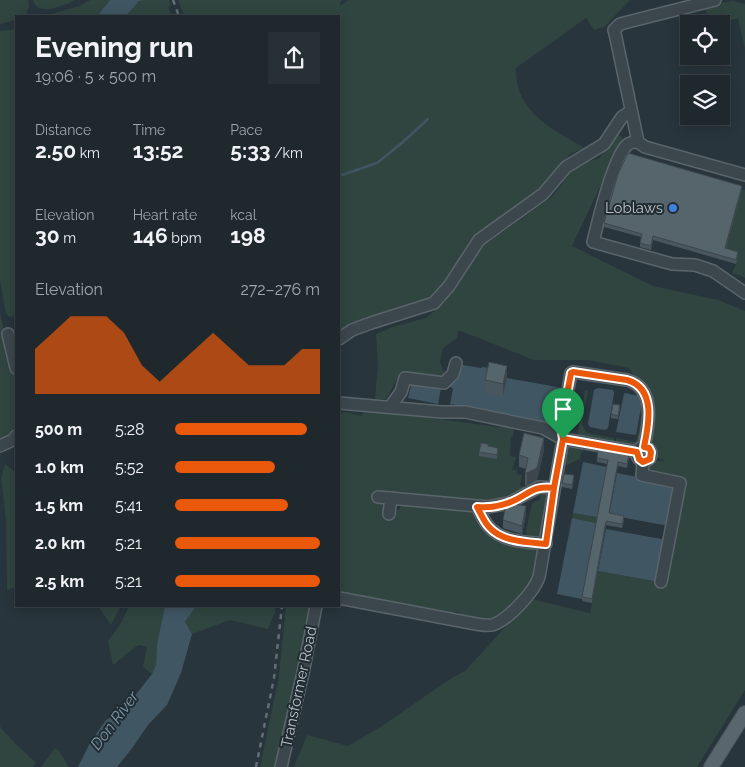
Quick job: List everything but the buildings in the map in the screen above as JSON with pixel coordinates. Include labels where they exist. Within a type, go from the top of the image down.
[{"type":"main road","points":[[711,767],[745,713]]},
{"type":"street","points":[[715,0],[620,24],[614,30],[638,142],[645,147],[745,175]]},
{"type":"street","points":[[340,338],[352,330],[434,303],[449,286],[479,240],[543,194],[566,167],[604,144],[622,117],[631,111]]},
{"type":"street","points":[[638,142],[629,143],[621,152],[606,192],[593,242],[672,264],[695,265],[713,271],[729,280],[745,294]]},
{"type":"street","points":[[8,334],[15,364]]},
{"type":"street","points":[[390,407],[401,392],[405,378],[444,383],[453,374],[456,364]]},
{"type":"street","points":[[340,598],[470,623],[492,625],[502,620],[527,598],[534,590],[541,573],[563,439],[561,427],[570,375],[573,372],[633,382],[644,390],[648,414],[641,454],[642,475],[680,483],[661,582]]},
{"type":"street","points":[[340,403],[442,412],[466,412],[543,428],[563,439],[641,454]]},
{"type":"street","points":[[0,446],[15,437]]},
{"type":"street","points":[[378,496],[488,507],[503,504],[539,487],[554,488]]},
{"type":"street","points":[[388,514],[391,498]]},
{"type":"street","points":[[477,507],[487,524],[497,534],[514,540],[546,544]]},
{"type":"street","name":"Transformer Road","points":[[281,767],[303,673],[316,607]]},
{"type":"green space","points":[[0,0],[28,0],[29,6],[26,15],[15,15],[15,20],[0,24]]},
{"type":"green space","points":[[33,0],[76,0],[52,9],[46,9],[40,8]]},
{"type":"green space","points":[[90,0],[110,0],[98,15],[48,15],[80,6]]},
{"type":"green space","points":[[169,0],[171,5],[168,7],[172,15],[127,15],[139,1]]},
{"type":"green space","points":[[178,0],[341,0],[340,6],[349,0],[630,0],[604,27],[594,30],[586,18],[516,68],[517,83],[529,108],[548,126],[585,148],[570,154],[530,196],[471,242],[438,292],[420,303],[383,312],[340,330],[340,15],[184,15]]},
{"type":"green space","points":[[733,1],[745,4],[745,48],[738,18],[731,20],[729,14],[707,15],[707,6]]},
{"type":"green space","points":[[15,29],[15,315],[10,317],[6,314],[0,280],[0,31]]},
{"type":"green space","points":[[617,134],[623,138],[572,246],[653,286],[718,300],[745,311],[745,690],[697,767],[294,767],[307,735],[348,746],[382,726],[450,679],[465,671],[531,599],[590,613],[598,571],[663,583],[683,481],[645,473],[653,462],[666,461],[656,457],[649,440],[650,401],[629,368],[588,360],[534,360],[458,330],[457,338],[443,348],[440,362],[445,374],[440,381],[405,375],[399,376],[386,399],[375,399],[378,366],[376,334],[395,326],[426,318],[445,302],[483,246],[552,197],[571,172],[584,163],[600,158],[604,149]]},
{"type":"green space","points":[[742,190],[745,190],[745,278],[732,273],[736,264],[725,252]]},
{"type":"green space","points":[[0,313],[15,380],[15,427],[6,437],[0,438]]},
{"type":"green space","points":[[585,390],[588,391],[582,425],[587,433],[614,438],[613,443],[577,438]]},
{"type":"green space","points":[[645,400],[646,407],[639,444],[633,446],[616,445],[616,438],[636,442]]},
{"type":"green space","points":[[365,409],[498,427],[514,427],[513,436],[510,438],[510,456],[516,457],[512,470],[517,470],[517,474],[522,475],[520,486],[529,488],[507,501],[471,502],[374,491],[373,499],[382,501],[383,507],[388,509],[385,517],[393,519],[403,504],[470,507],[502,541],[513,547],[537,551],[532,580],[523,597],[498,618],[483,621],[462,617],[459,612],[451,615],[340,593],[340,413],[345,412],[362,416]]},
{"type":"green space","points":[[570,446],[582,447],[583,452],[581,452],[580,459],[567,465],[562,465],[567,448]]},
{"type":"green space","points":[[5,464],[15,470],[15,587],[7,591],[6,520],[1,478]]},
{"type":"green space","points":[[541,494],[549,495],[541,538],[527,535],[526,532],[532,503],[539,501]]},
{"type":"green space","points":[[573,513],[597,517],[596,523],[572,518]]},
{"type":"green space","points":[[99,607],[120,607],[111,625]]},
{"type":"green space","points":[[129,607],[165,607],[157,644],[156,665],[152,674],[143,667],[147,647],[138,645],[113,665],[108,641],[120,625]]},
{"type":"green space","points":[[195,607],[276,607],[268,629],[230,620],[192,634],[185,622]]},
{"type":"green space","points":[[286,607],[315,607],[277,767],[260,767],[279,676]]},
{"type":"green space","points":[[0,726],[36,763],[33,767],[0,767]]},
{"type":"green space","points":[[55,748],[69,767],[41,767]]},
{"type":"water","points":[[110,0],[144,0],[139,1],[127,15],[98,15]]},
{"type":"water","points":[[457,364],[490,368],[507,378],[563,388],[556,424],[450,404],[453,389],[448,384]]},
{"type":"water","points":[[412,382],[441,388],[438,404],[408,398]]},
{"type":"water","points":[[598,388],[613,390],[614,393],[608,428],[605,430],[590,427],[588,424],[594,390]]},
{"type":"water","points":[[625,393],[643,397],[636,435],[616,432]]},
{"type":"water","points":[[583,462],[607,467],[597,517],[573,513]]},
{"type":"water","points":[[617,473],[677,485],[669,526],[609,515]]},
{"type":"water","points":[[572,518],[596,523],[582,599],[557,594]]},
{"type":"water","points":[[606,529],[667,540],[659,582],[598,571]]},
{"type":"water","name":"Don River","points":[[165,607],[195,607],[185,622],[192,634],[181,673],[167,705],[148,725],[117,767],[78,767],[90,743],[106,720],[123,711],[152,674],[156,665],[157,644]]},
{"type":"waterway","points":[[340,176],[377,163],[428,119]]},
{"type":"railway","points":[[173,0],[179,15]]},
{"type":"railway","points":[[256,767],[274,678],[282,607]]},
{"type":"place","name":"Loblaws","points":[[673,208]]},
{"type":"route","points":[[563,439],[546,544],[511,539],[493,532],[477,507],[488,507],[513,501],[539,487],[554,488],[563,439],[637,452],[636,455],[641,461],[648,461],[652,455],[649,448],[644,447],[648,414],[644,390],[639,385],[627,380],[571,373],[561,427],[563,439]]}]
